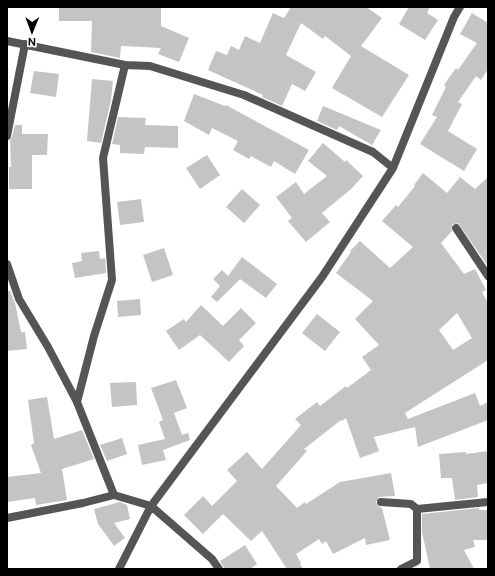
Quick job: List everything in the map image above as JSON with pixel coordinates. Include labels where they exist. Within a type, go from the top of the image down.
[{"type":"street","points":[[119,569],[151,506],[322,277],[392,168],[454,17],[460,7]]},
{"type":"street","points":[[7,41],[125,65],[150,66],[244,95],[373,152],[392,168]]},
{"type":"street","points":[[7,136],[25,44]]},
{"type":"street","points":[[77,402],[94,336],[112,280],[103,158],[125,65]]},
{"type":"street","points":[[456,228],[488,276]]},
{"type":"street","points":[[7,264],[19,299],[48,347],[77,402],[114,495]]},
{"type":"street","points":[[7,518],[83,503],[114,495],[151,506],[212,559],[219,569]]},
{"type":"street","points":[[381,502],[411,504],[417,509],[488,502]]},
{"type":"street","points":[[401,569],[417,560],[417,509]]},
{"type":"building","points":[[59,7],[161,7],[161,26],[189,38],[179,62],[158,54],[161,48],[121,46],[120,58],[91,52],[92,21],[59,21]]},
{"type":"building","points":[[291,7],[366,7],[382,18],[361,46],[409,75],[382,117],[332,88],[351,56],[325,36],[323,39],[301,23],[286,55],[316,72],[305,91],[292,84],[282,106],[262,97],[263,95],[208,70],[216,51],[227,55],[231,46],[239,50],[245,36],[260,43],[273,13],[284,18]]},
{"type":"building","points":[[409,7],[430,7],[427,13],[438,20],[425,40],[399,24]]},
{"type":"building","points":[[472,13],[488,23],[488,69],[481,80],[476,76],[458,102],[462,104],[448,131],[477,149],[464,171],[420,144],[437,117],[432,115],[446,87],[444,85],[456,68],[458,70],[477,43],[460,34]]},
{"type":"building","points":[[34,71],[59,74],[56,97],[30,93]]},
{"type":"building","points":[[92,79],[113,81],[111,100],[101,143],[87,141]]},
{"type":"building","points":[[194,94],[225,106],[226,105],[309,150],[295,174],[274,161],[271,167],[251,156],[249,159],[233,150],[238,141],[212,128],[209,135],[184,121]]},
{"type":"building","points":[[323,106],[381,130],[372,145],[339,126],[337,130],[317,121]]},
{"type":"building","points":[[118,117],[146,118],[145,125],[178,126],[178,148],[145,147],[144,154],[120,153],[120,145],[112,144]]},
{"type":"building","points":[[15,125],[22,125],[22,134],[48,134],[47,155],[32,155],[32,189],[9,189],[9,167],[11,167],[10,140]]},
{"type":"building","points":[[323,143],[345,162],[346,160],[363,176],[351,189],[322,213],[330,222],[306,242],[288,221],[292,218],[276,197],[296,182],[304,194],[327,176],[308,161]]},
{"type":"building","points":[[207,155],[220,175],[200,189],[186,168]]},
{"type":"building","points":[[423,173],[447,193],[460,177],[475,189],[488,177],[488,266],[458,223],[453,224],[451,228],[452,231],[441,243],[464,274],[475,269],[486,290],[482,292],[488,303],[488,360],[405,413],[408,419],[475,393],[480,406],[488,402],[488,420],[418,447],[415,427],[374,437],[379,451],[360,458],[346,418],[342,421],[341,420],[304,449],[307,451],[276,486],[297,508],[305,502],[306,504],[340,482],[391,473],[395,496],[379,497],[376,502],[378,506],[382,508],[390,540],[366,545],[365,538],[333,554],[326,541],[322,544],[319,539],[296,554],[303,569],[287,569],[262,531],[251,541],[223,514],[203,534],[184,515],[203,496],[212,506],[237,481],[227,470],[247,452],[262,469],[301,425],[295,419],[317,402],[320,406],[346,386],[347,388],[371,370],[362,357],[379,345],[355,319],[373,301],[336,273],[351,252],[350,251],[360,241],[390,268],[413,247],[382,221],[396,205],[398,207],[415,186],[414,185]],"holes":[[[457,313],[472,338],[453,350],[439,330]]]},
{"type":"building","points":[[242,189],[260,205],[244,223],[226,207]]},
{"type":"building","points":[[141,199],[144,222],[120,225],[117,202]]},
{"type":"building","points":[[164,248],[173,275],[152,282],[143,255]]},
{"type":"building","points":[[99,251],[100,259],[105,258],[106,273],[75,278],[72,263],[82,261],[81,253]]},
{"type":"building","points":[[242,257],[277,284],[266,298],[240,279],[217,302],[211,297],[220,286],[213,279],[222,270],[228,276]]},
{"type":"building","points":[[7,291],[10,291],[15,303],[21,332],[25,332],[27,349],[7,351]]},
{"type":"building","points":[[140,299],[141,315],[118,317],[117,301]]},
{"type":"building","points":[[201,305],[223,326],[241,308],[256,323],[239,340],[244,346],[229,362],[200,335],[179,350],[166,331],[184,319],[186,322]]},
{"type":"building","points":[[317,314],[340,332],[325,351],[302,333]]},
{"type":"building","points":[[176,380],[187,408],[174,413],[182,435],[188,433],[190,440],[163,450],[166,460],[142,465],[138,445],[165,439],[159,422],[163,420],[151,388]]},
{"type":"building","points":[[136,382],[137,405],[112,407],[110,383]]},
{"type":"building","points":[[47,397],[54,439],[82,430],[94,459],[62,469],[67,500],[36,505],[35,498],[7,502],[7,477],[41,473],[31,445],[34,443],[28,400]]},
{"type":"building","points":[[122,438],[127,454],[107,461],[100,445]]},
{"type":"building","points":[[488,451],[488,483],[477,485],[478,497],[455,500],[452,478],[441,478],[439,454],[466,452],[466,454]]},
{"type":"building","points":[[120,502],[127,505],[130,519],[114,523],[125,538],[114,546],[98,524],[94,509]]},
{"type":"building","points":[[479,508],[479,510],[488,510],[488,540],[473,540],[475,547],[464,550],[474,569],[430,569],[422,532],[422,514]]},
{"type":"building","points":[[245,545],[257,564],[250,569],[225,569],[220,561]]}]
